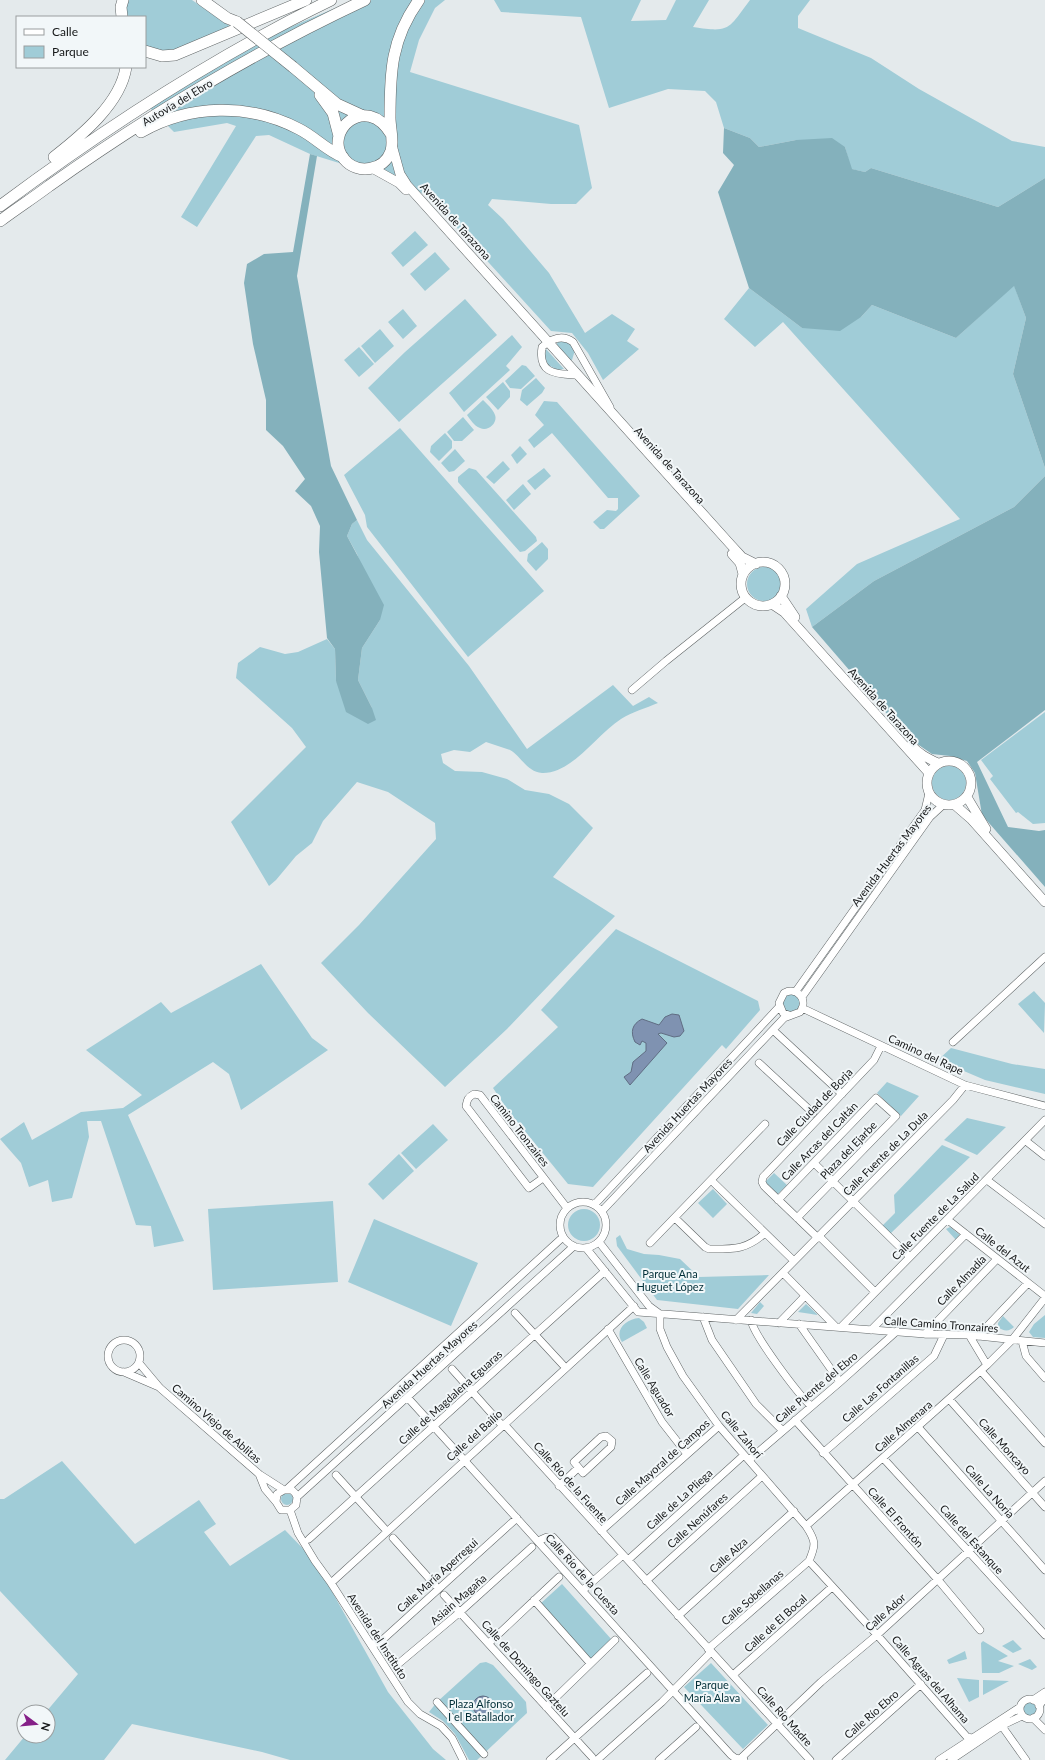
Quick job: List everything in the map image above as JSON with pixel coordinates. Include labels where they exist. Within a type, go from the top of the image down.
[{"type":"highway","points":[[115,0],[116,16]]},
{"type":"highway","points":[[122,16],[121,7],[123,0]]},
{"type":"highway","points":[[202,0],[227,18],[237,22]]},
{"type":"highway","points":[[211,0],[226,10],[237,22],[293,67],[314,87],[337,104],[361,116]]},
{"type":"highway","points":[[146,51],[162,56],[175,56],[306,0]]},
{"type":"highway","name":"Autovía del Ebro","points":[[0,206],[68,155],[126,115],[238,49],[331,0]]},
{"type":"highway","name":"Autovía del Ebro","points":[[0,221],[101,150],[188,95],[245,62],[364,0]]},
{"type":"highway","points":[[391,139],[385,124],[379,119],[371,116],[361,116],[349,121],[343,127],[339,136],[338,146],[343,157],[348,163],[358,168],[372,168],[385,161],[390,152],[391,139],[390,91],[392,61],[397,40],[408,15],[418,0]]},
{"type":"highway","points":[[0,197],[69,145],[92,124],[116,93],[126,68]]},
{"type":"highway","points":[[314,87],[333,113],[339,136]]},
{"type":"highway","points":[[47,188],[74,177],[128,140],[156,124],[201,111],[225,109],[270,117],[300,129],[333,153],[343,157]]},
{"type":"main road","name":"Avenida de Tarazona","points":[[391,139],[400,174],[407,185],[547,342],[574,375],[740,563],[743,574]]},
{"type":"main road","name":"Avenida de Tarazona","points":[[372,168],[404,187],[615,416],[742,557],[756,564]]},
{"type":"main road","points":[[763,562],[771,564],[782,574],[784,589],[781,596],[772,604],[757,606],[745,598],[741,582],[743,574],[756,564],[763,562]]},
{"type":"main road","name":"Avenida de Tarazona","points":[[781,596],[796,617],[917,752],[938,763]]},
{"type":"main road","name":"Avenida de Tarazona","points":[[772,604],[784,612],[929,773]]},
{"type":"main road","points":[[949,760],[963,765],[968,772],[971,780],[971,788],[968,797],[956,806],[950,807],[943,805],[937,802],[929,793],[927,787],[929,773],[938,763],[949,760]]},
{"type":"main road","points":[[968,797],[985,828],[1045,893]]},
{"type":"main road","points":[[956,806],[971,819],[1045,902]]},
{"type":"street","name":"Avenida de Tarazona","points":[[547,342],[561,338],[573,342],[615,416]]},
{"type":"street","points":[[547,342],[542,347],[541,354],[542,363],[546,368],[558,374],[574,375]]},
{"type":"street","points":[[632,690],[745,598]]},
{"type":"street","name":"Avenida Huertas Mayores","points":[[595,1204],[779,1007],[779,1000],[784,993],[787,991],[796,991],[925,810],[929,793]]},
{"type":"street","name":"Avenida Huertas Mayores","points":[[802,997],[932,815],[943,805]]},
{"type":"street","points":[[953,1042],[1045,957]]},
{"type":"street","points":[[796,991],[802,997],[804,1005],[802,1008]]},
{"type":"street","points":[[779,1007],[783,1013],[789,1016]]},
{"type":"street","name":"Avenida Huertas Mayores","points":[[602,1211],[773,1030],[789,1016],[797,1014],[802,1008]]},
{"type":"street","name":"Camino del Rape","points":[[802,1008],[965,1085],[1045,1106]]},
{"type":"street","points":[[773,1030],[842,1094]]},
{"type":"street","name":"Calle Ciudad de Borja","points":[[778,1200],[764,1186],[762,1182],[763,1177],[874,1060],[882,1046]]},
{"type":"street","points":[[759,1063],[813,1113]]},
{"type":"street","name":"Calle Fuente de La Dula","points":[[736,1320],[953,1100],[965,1085]]},
{"type":"street","name":"Camino Tronzaires","points":[[543,1178],[529,1188],[466,1106],[466,1101],[469,1096],[474,1094],[480,1095],[567,1208]]},
{"type":"street","name":"Calle Arcas del Caltán","points":[[778,1200],[876,1098]]},
{"type":"street","name":"Plaza del Ejarbe","points":[[797,1218],[896,1116],[876,1098]]},
{"type":"street","name":"Calle Fuente de La Salud","points":[[838,1327],[948,1220],[1045,1120]]},
{"type":"street","points":[[650,1243],[765,1124]]},
{"type":"street","points":[[1026,1141],[1045,1156]]},
{"type":"street","points":[[814,1163],[910,1257]]},
{"type":"street","points":[[711,1180],[794,1261]]},
{"type":"street","points":[[987,1180],[1045,1224]]},
{"type":"street","points":[[778,1200],[875,1292]]},
{"type":"street","points":[[580,1201],[595,1204],[602,1211],[607,1224],[603,1237],[599,1242],[586,1248],[574,1246],[563,1237],[560,1230],[562,1214],[567,1208],[580,1201]]},
{"type":"street","points":[[674,1218],[709,1249],[747,1246],[755,1242],[765,1233]]},
{"type":"street","name":"Calle del Azut","points":[[948,1220],[1045,1297],[1012,1340]]},
{"type":"street","points":[[871,1330],[966,1234]]},
{"type":"street","name":"Avenida Huertas Mayores","points":[[286,1489],[563,1237]]},
{"type":"street","points":[[599,1242],[649,1306],[660,1314]]},
{"type":"street","name":"Avenida Huertas Mayores","points":[[297,1497],[574,1246]]},
{"type":"street","points":[[586,1248],[606,1270],[638,1312],[660,1314]]},
{"type":"street","name":"Calle Almadía","points":[[925,1334],[997,1259]]},
{"type":"street","name":"Calle de Magdalena Eguaras","points":[[309,1539],[606,1270]]},
{"type":"street","points":[[783,1273],[838,1327]]},
{"type":"street","points":[[978,1336],[1028,1283]]},
{"type":"street","points":[[779,1323],[805,1296]]},
{"type":"street","name":"Calle del Bailío","points":[[331,1583],[502,1423],[634,1306]]},
{"type":"street","points":[[515,1313],[563,1365]]},
{"type":"street","name":"Calle Camino Tronzaires","points":[[660,1314],[925,1334],[970,1335],[1045,1343]]},
{"type":"street","name":"Calle Zahorí","points":[[660,1314],[660,1329],[667,1347],[683,1376],[719,1426],[794,1511],[813,1537],[814,1544],[810,1561]]},
{"type":"street","points":[[703,1317],[712,1340],[756,1404],[782,1430]]},
{"type":"street","points":[[751,1320],[753,1327],[769,1352],[811,1406]]},
{"type":"street","points":[[799,1324],[840,1382]]},
{"type":"street","name":"Calle Aguador","points":[[608,1329],[662,1422],[686,1454]]},
{"type":"street","name":"Calle Puente del Ebro","points":[[747,1457],[795,1420],[897,1331]]},
{"type":"street","name":"Calle Las Fontanillas","points":[[823,1452],[934,1356],[944,1335]]},
{"type":"street","points":[[970,1335],[987,1366]]},
{"type":"street","name":"Camino Viejo de Ablitas","points":[[160,1388],[113,1368],[110,1362],[110,1350],[118,1342],[124,1340],[136,1345],[139,1350],[139,1363],[160,1388],[259,1474],[286,1489]]},
{"type":"street","name":"Calle Almenara","points":[[806,1526],[987,1366],[1012,1340]]},
{"type":"street","points":[[1022,1341],[1026,1356],[1045,1378]]},
{"type":"street","points":[[124,1372],[136,1368],[139,1363]]},
{"type":"street","name":"Calle Río de la Fuente","points":[[452,1369],[625,1557],[709,1651]]},
{"type":"street","points":[[981,1371],[1045,1443]]},
{"type":"street","name":"Calle Río de la Cuesta","points":[[408,1398],[674,1690],[731,1755],[741,1760]]},
{"type":"street","name":"Calle Moncayo","points":[[949,1399],[1045,1506]]},
{"type":"street","name":"Calle El Frontón","points":[[795,1420],[938,1580],[980,1630]]},
{"type":"street","name":"Calle Mayoral de Campos","points":[[601,1531],[719,1426]]},
{"type":"street","name":"Calle La Noria","points":[[918,1427],[1045,1570]]},
{"type":"street","points":[[606,1436],[611,1439],[611,1447],[583,1473],[578,1468],[574,1462],[601,1437],[606,1436]]},
{"type":"street","name":"Calle de La Pliega","points":[[625,1557],[747,1457]]},
{"type":"street","name":"Calle del Estanque","points":[[884,1458],[1045,1635]]},
{"type":"street","points":[[559,1486],[578,1468]]},
{"type":"street","points":[[259,1474],[265,1489],[281,1510],[290,1510],[296,1505],[297,1497],[295,1493],[286,1489],[277,1494],[276,1502]]},
{"type":"street","points":[[336,1475],[384,1528]]},
{"type":"street","name":"Calle Nenúfares","points":[[646,1581],[762,1476]]},
{"type":"street","name":"Calle Ador","points":[[741,1760],[821,1682],[877,1635],[1045,1481]]},
{"type":"street","name":"Avenida del Instituto","points":[[290,1510],[298,1533],[315,1561],[331,1583],[408,1702],[420,1714],[444,1730],[452,1738],[463,1760]]},
{"type":"street","name":"Calle Alza","points":[[678,1616],[794,1511]]},
{"type":"street","name":"Calle María Aperregui","points":[[371,1644],[379,1643],[517,1518]]},
{"type":"street","points":[[538,1542],[547,1537],[553,1537],[593,1581]]},
{"type":"street","points":[[393,1538],[435,1585]]},
{"type":"street","name":"Asiain Magaña","points":[[397,1665],[460,1612],[532,1547]]},
{"type":"street","points":[[583,1590],[625,1557]]},
{"type":"street","name":"Calle Aguas del Alhama","points":[[810,1561],[967,1736],[972,1738]]},
{"type":"street","name":"Calle Sobellanas","points":[[594,1758],[674,1690],[709,1651],[810,1561]]},
{"type":"street","points":[[489,1643],[559,1577]]},
{"type":"street","name":"Calle de El Bocal","points":[[733,1676],[832,1587]]},
{"type":"street","name":"Calle de Domingo Gaztelu","points":[[444,1595],[594,1758]]},
{"type":"street","points":[[534,1600],[590,1663]]},
{"type":"street","points":[[546,1707],[590,1663],[616,1640]]},
{"type":"street","name":"Calle Río Madre","points":[[709,1651],[810,1760]]},
{"type":"street","points":[[550,1760],[647,1673]]},
{"type":"street","name":"Calle Río Ebro","points":[[836,1760],[921,1684]]},
{"type":"street","points":[[939,1760],[1020,1707],[1024,1702],[1033,1700],[1045,1692]]},
{"type":"street","points":[[1020,1707],[1022,1716],[1027,1719],[1033,1718],[1039,1712],[1039,1706],[1045,1698]]},
{"type":"street","points":[[1033,1700],[1039,1706]]},
{"type":"street","points":[[437,1702],[484,1754]]},
{"type":"street","points":[[953,1759],[1003,1724],[1022,1716]]},
{"type":"street","points":[[1033,1718],[1045,1730]]},
{"type":"street","points":[[1003,1724],[1004,1729],[1026,1760]]},
{"type":"street","points":[[659,1760],[696,1727]]},
{"type":"green space","points":[[129,0],[192,0],[231,27],[184,49],[164,51],[146,46],[146,16],[126,16],[126,6]]},
{"type":"green space","points":[[354,0],[445,0],[435,8],[419,40],[410,72],[579,125],[592,188],[576,204],[551,204],[492,199],[488,205],[503,219],[549,273],[585,333],[612,314],[635,329],[627,341],[639,349],[603,380],[588,353],[572,333],[551,331],[429,197],[375,169],[352,167],[310,154],[269,135],[256,136],[197,227],[181,217],[236,126],[227,123],[174,132],[150,108],[267,37]]},
{"type":"green space","points":[[494,0],[641,0],[631,21],[666,20],[676,0],[709,0],[693,27],[722,29],[728,27],[732,23],[750,0],[810,0],[798,16],[798,28],[871,58],[919,89],[1012,141],[1045,147],[1045,178],[998,207],[871,168],[865,172],[851,169],[845,147],[796,140],[759,147],[750,138],[724,128],[716,102],[705,91],[668,89],[609,108],[581,17],[501,12]]},
{"type":"green space","points":[[415,231],[428,245],[403,267],[391,253]]},
{"type":"green space","points":[[435,252],[450,269],[425,291],[410,274]]},
{"type":"green space","points":[[1014,285],[1026,318],[1013,374],[1045,468],[1045,476],[1014,507],[874,581],[812,627],[806,609],[857,564],[960,519],[783,322],[755,347],[724,319],[749,288],[802,328],[861,317],[872,305],[956,338]]},
{"type":"green space","points":[[465,299],[497,335],[399,422],[368,388],[405,352]]},
{"type":"green space","points":[[403,309],[417,326],[403,339],[388,322]]},
{"type":"green space","points":[[380,329],[394,346],[375,363],[361,346]]},
{"type":"green space","points":[[512,335],[522,347],[506,366],[510,370],[464,412],[449,393]]},
{"type":"green space","points":[[559,341],[569,342],[575,350],[572,360],[568,360],[555,346]]},
{"type":"green space","points":[[359,347],[374,364],[359,377],[344,360]]},
{"type":"green space","points":[[546,349],[564,369],[558,370],[548,365],[545,357]]},
{"type":"green space","points":[[522,365],[526,366],[535,376],[521,389],[510,388],[505,381]]},
{"type":"green space","points":[[536,378],[545,388],[542,393],[527,406],[520,400],[522,390]]},
{"type":"green space","points":[[503,382],[510,391],[510,397],[498,410],[486,397]]},
{"type":"green space","points":[[483,400],[493,411],[496,418],[494,424],[486,429],[476,426],[467,415]]},
{"type":"green space","points":[[544,401],[557,402],[640,496],[604,529],[600,529],[593,522],[607,510],[616,511],[618,509],[618,498],[608,498],[552,433],[534,448],[528,440],[544,425],[535,415]]},
{"type":"green space","points":[[463,417],[474,430],[462,441],[454,441],[447,432]]},
{"type":"green space","points":[[400,428],[544,591],[468,657],[367,527],[365,515],[344,475]]},
{"type":"green space","points":[[445,433],[452,441],[452,448],[439,461],[430,452],[431,446]]},
{"type":"green space","points":[[520,446],[527,454],[517,464],[511,455]]},
{"type":"green space","points":[[455,449],[465,461],[454,471],[449,472],[441,463]]},
{"type":"green space","points":[[503,461],[510,469],[494,484],[486,477]]},
{"type":"green space","points":[[469,468],[476,470],[536,537],[537,541],[525,551],[520,552],[458,482],[458,477]]},
{"type":"green space","points":[[544,468],[551,476],[535,490],[527,481]]},
{"type":"green space","points":[[523,484],[531,494],[514,510],[506,500]]},
{"type":"green space","points":[[357,520],[367,540],[469,666],[527,749],[613,685],[633,706],[649,697],[658,703],[634,712],[621,719],[574,760],[553,772],[542,773],[532,770],[510,750],[486,742],[470,752],[454,750],[441,754],[443,763],[455,771],[482,772],[507,779],[525,790],[549,794],[569,804],[593,828],[553,877],[615,916],[507,1029],[445,1087],[368,1013],[321,963],[359,925],[436,839],[435,823],[388,792],[357,782],[323,821],[312,843],[296,856],[269,886],[231,822],[306,747],[292,728],[236,678],[238,663],[260,647],[285,654],[298,652],[327,639],[335,649],[336,681],[372,708],[358,680],[362,648],[380,620],[357,554],[347,536],[352,524]]},
{"type":"green space","points":[[542,542],[548,549],[548,559],[536,571],[527,561],[528,554]]},
{"type":"green space","points":[[764,567],[776,572],[781,584],[776,596],[764,601],[752,596],[747,584],[752,572]]},
{"type":"green space","points":[[1045,712],[1045,823],[1033,824],[1018,812],[1016,813],[990,779],[993,776],[981,760]]},
{"type":"green space","points":[[949,766],[961,771],[966,783],[961,795],[949,800],[937,795],[932,783],[937,771]]},
{"type":"green space","points":[[616,929],[758,1001],[760,1010],[726,1049],[722,1045],[593,1187],[568,1184],[507,1109],[493,1088],[558,1027],[541,1010]]},
{"type":"green space","points":[[261,964],[312,1038],[328,1050],[241,1110],[229,1074],[213,1062],[128,1115],[184,1241],[154,1247],[151,1226],[136,1225],[101,1121],[87,1121],[89,1137],[72,1198],[52,1202],[48,1180],[29,1187],[21,1163],[0,1139],[24,1122],[32,1140],[81,1112],[123,1108],[142,1095],[86,1050],[161,1002],[171,1013]]},
{"type":"green space","points":[[1034,991],[1045,1003],[1044,1033],[1018,1004]]},
{"type":"green space","points":[[791,994],[797,997],[800,1003],[797,1009],[791,1012],[785,1009],[782,1003],[785,997]]},
{"type":"green space","points":[[951,1048],[1012,1064],[1045,1069],[1045,1094],[985,1080],[938,1060]]},
{"type":"green space","points":[[887,1082],[919,1096],[901,1116],[877,1093]]},
{"type":"green space","points":[[967,1118],[1006,1127],[977,1155],[944,1140]]},
{"type":"green space","points":[[433,1124],[448,1140],[416,1169],[401,1153]]},
{"type":"green space","points":[[942,1145],[970,1157],[890,1234],[882,1226],[895,1213],[894,1195]]},
{"type":"green space","points":[[399,1154],[414,1171],[383,1200],[368,1184]]},
{"type":"green space","points":[[774,1173],[787,1185],[778,1194],[765,1182]]},
{"type":"green space","points":[[713,1189],[727,1204],[713,1218],[698,1203]]},
{"type":"green space","points":[[333,1201],[338,1282],[213,1290],[208,1209]]},
{"type":"green space","points":[[581,1209],[587,1209],[596,1213],[600,1225],[596,1237],[587,1241],[581,1241],[572,1237],[568,1228],[568,1222],[572,1213]]},
{"type":"green space","points":[[374,1219],[478,1263],[451,1326],[348,1282]]},
{"type":"green space","points":[[950,1227],[960,1235],[956,1240],[946,1229]]},
{"type":"green space","name":"Parque Ana Huguet López","points":[[620,1235],[627,1249],[644,1254],[680,1259],[699,1277],[769,1275],[738,1309],[657,1300],[617,1246],[616,1238]]},
{"type":"green space","points":[[760,1302],[764,1306],[757,1314],[751,1313]]},
{"type":"green space","points":[[806,1304],[818,1315],[798,1312]]},
{"type":"green space","points":[[1045,1315],[1045,1338],[1033,1337],[1029,1332],[1034,1324]]},
{"type":"green space","points":[[1003,1316],[1014,1327],[1010,1330],[998,1327],[998,1323]]},
{"type":"green space","points":[[639,1318],[644,1322],[647,1328],[622,1342],[619,1333],[620,1329],[630,1320]]},
{"type":"green space","points":[[62,1461],[135,1544],[199,1500],[216,1524],[204,1532],[230,1566],[285,1530],[315,1561],[388,1692],[433,1749],[446,1760],[290,1760],[262,1752],[132,1724],[104,1760],[5,1760],[18,1744],[56,1744],[56,1704],[53,1704],[78,1674],[0,1591],[0,1499],[4,1499]]},
{"type":"green space","points":[[285,1493],[289,1493],[293,1499],[289,1505],[285,1505],[281,1501],[281,1497]]},
{"type":"green space","points":[[562,1584],[612,1640],[591,1660],[540,1604]]},
{"type":"green space","points":[[1013,1640],[1022,1649],[1013,1653],[1002,1646]]},
{"type":"green space","points":[[983,1641],[1008,1656],[998,1661],[1014,1666],[999,1673],[982,1673],[981,1643]]},
{"type":"green space","points":[[965,1651],[967,1659],[949,1664],[947,1660]]},
{"type":"green space","points":[[1030,1659],[1037,1667],[1032,1670],[1018,1664]]},
{"type":"green space","name":"Plaza Alfonso I el Batallador","points":[[486,1662],[493,1665],[526,1702],[527,1713],[477,1760],[469,1760],[455,1734],[443,1721],[429,1712],[437,1702],[480,1663]]},
{"type":"green space","name":"Parque María Alava","points":[[711,1663],[768,1725],[743,1749],[684,1687]]},
{"type":"green space","points":[[957,1678],[979,1680],[979,1697],[969,1702]]},
{"type":"green space","points":[[983,1680],[1009,1681],[983,1695]]},
{"type":"green space","points":[[1030,1702],[1035,1704],[1037,1709],[1035,1714],[1030,1716],[1025,1714],[1023,1709],[1025,1704]]},
{"type":"shaded area","points":[[724,128],[750,138],[759,147],[796,140],[832,138],[845,147],[852,169],[865,172],[871,168],[998,207],[1045,178],[1045,468],[1013,374],[1026,318],[1014,286],[956,338],[872,305],[861,317],[840,331],[802,328],[749,288],[718,192],[734,165],[723,153]]},
{"type":"shaded area","points":[[310,154],[317,156],[297,276],[331,466],[357,520],[352,524],[347,536],[384,605],[380,620],[362,648],[358,680],[372,708],[376,720],[368,724],[346,712],[336,681],[335,649],[327,638],[319,552],[320,526],[311,506],[295,491],[305,479],[283,446],[266,430],[266,400],[253,344],[244,283],[247,264],[264,254],[293,252]]},
{"type":"shaded area","points":[[1045,476],[1045,710],[977,762],[1008,827],[1039,831],[1045,830],[1045,887],[982,815],[975,773],[967,761],[950,756],[932,754],[907,737],[812,627],[874,581],[1014,507]]},
{"type":"shaded area","points":[[672,1014],[679,1015],[684,1031],[680,1036],[674,1037],[661,1033],[658,1034],[667,1043],[630,1085],[624,1077],[631,1072],[633,1062],[646,1051],[646,1043],[642,1041],[640,1045],[635,1042],[632,1032],[634,1026],[642,1019],[659,1025],[665,1017]]},
{"type":"shaded area","points":[[483,1696],[490,1699],[493,1706],[490,1713],[483,1716],[476,1713],[473,1706],[476,1699]]}]
